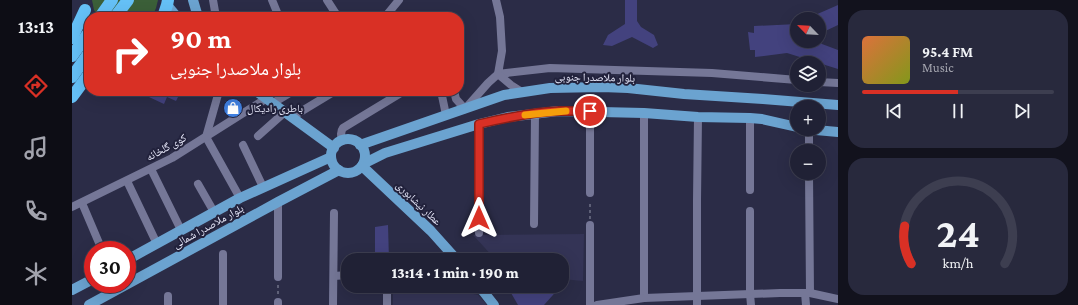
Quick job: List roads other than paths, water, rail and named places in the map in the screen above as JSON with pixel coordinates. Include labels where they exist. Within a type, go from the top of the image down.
[{"type":"highway","points":[[104,12],[112,0]]},
{"type":"highway","points":[[119,12],[128,0]]},
{"type":"highway","points":[[164,12],[167,2]]},
{"type":"highway","points":[[72,38],[84,12]]},
{"type":"highway","points":[[72,56],[84,39]]},
{"type":"highway","points":[[72,44],[79,43],[84,45]]},
{"type":"highway","points":[[72,77],[84,60]]},
{"type":"highway","points":[[72,97],[84,81]]},
{"type":"main road","points":[[193,0],[197,12]]},
{"type":"main road","points":[[167,2],[174,12]]},
{"type":"main road","name":"بلوار ملاصدرا جنوبی","points":[[360,145],[504,95],[566,87],[602,87],[654,90],[684,94],[838,105]]},
{"type":"main road","points":[[263,96],[289,114],[333,153]]},
{"type":"main road","points":[[362,165],[365,155],[360,145],[356,141],[352,140],[339,142],[333,153],[334,165],[339,170],[351,172],[385,153],[479,124],[508,117],[535,113],[590,111],[698,117],[750,118],[790,125]]},
{"type":"main road","points":[[826,131],[838,132]]},
{"type":"main road","name":"بلوار ملاصدرا شمالی","points":[[136,255],[240,198],[333,153]]},
{"type":"main road","name":"عطار نیشابوری","points":[[362,165],[431,231],[451,253]]},
{"type":"main road","name":"بلوار ملاصدرا شمالی","points":[[89,305],[339,170]]},
{"type":"main road","points":[[72,290],[84,284]]},
{"type":"main road","points":[[485,293],[494,305]]},
{"type":"street","points":[[213,0],[215,12]]},
{"type":"street","points":[[272,0],[277,12]]},
{"type":"street","points":[[327,0],[335,12]]},
{"type":"street","points":[[389,12],[399,0]]},
{"type":"street","points":[[496,0],[500,17],[502,51],[498,74]]},
{"type":"street","points":[[455,96],[456,99],[465,109],[498,74],[550,68],[712,73],[790,79]]},
{"type":"street","points":[[498,74],[510,85],[522,92]]},
{"type":"street","points":[[826,82],[838,83]]},
{"type":"street","points":[[218,96],[206,137],[240,198]]},
{"type":"street","name":"کوی گلخانه","points":[[72,207],[172,158],[206,137],[281,96]]},
{"type":"street","points":[[258,136],[289,114],[325,96]]},
{"type":"street","points":[[342,141],[341,134],[343,128],[396,96]]},
{"type":"street","points":[[442,96],[446,116]]},
{"type":"street","points":[[590,111],[590,193]]},
{"type":"street","points":[[534,224],[535,113]]},
{"type":"street","points":[[644,113],[644,298]]},
{"type":"street","points":[[697,305],[696,200],[698,117]]},
{"type":"street","points":[[750,118],[750,190]]},
{"type":"street","points":[[479,124],[479,233]]},
{"type":"street","points":[[243,145],[263,187]]},
{"type":"street","points":[[151,169],[181,230]]},
{"type":"street","points":[[127,180],[157,244]]},
{"type":"street","points":[[806,305],[808,293],[809,180]]},
{"type":"street","points":[[198,184],[214,212]]},
{"type":"street","points":[[278,202],[278,277]]},
{"type":"street","points":[[82,203],[98,241]]},
{"type":"street","points":[[750,211],[751,305]]},
{"type":"street","points":[[332,305],[334,276],[334,213]]},
{"type":"street","points":[[590,225],[590,305]]},
{"type":"street","points":[[223,254],[223,305]]},
{"type":"street","points":[[334,276],[341,276]]},
{"type":"street","points":[[387,293],[387,305]]},
{"type":"street","points":[[597,305],[644,298],[750,294],[808,293],[838,299]]},
{"type":"street","points":[[168,296],[168,305]]},
{"type":"place","name":"باطری رادیکال","points":[[233,108]]}]
